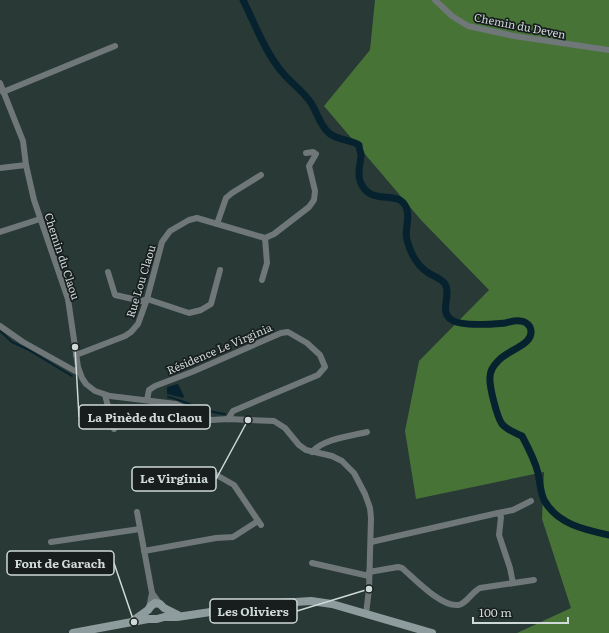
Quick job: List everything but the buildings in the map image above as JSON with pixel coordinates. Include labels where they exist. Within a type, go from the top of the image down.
[{"type":"street","name":"Chemin du Deven","points":[[435,0],[452,16],[468,26],[514,36],[609,50]]},
{"type":"street","points":[[3,97],[115,46]]},
{"type":"street","name":"Chemin du Claou","points":[[0,83],[3,97],[23,141],[26,165],[34,200],[68,299],[76,354],[82,378],[86,384],[94,391],[105,395],[176,404],[211,420],[228,419],[274,421],[285,428],[299,445],[306,450],[332,456],[342,462],[354,473],[365,494],[372,518],[366,614]]},
{"type":"street","points":[[262,280],[267,263],[265,238],[274,234],[309,207],[314,200],[316,191],[309,166],[316,154],[313,152],[306,153]]},
{"type":"street","points":[[0,168],[26,165]]},
{"type":"street","points":[[217,224],[226,198],[232,192],[261,175]]},
{"type":"street","name":"Rue Lou Claou","points":[[76,354],[131,332],[138,324],[147,299],[162,242],[170,231],[189,220],[197,218],[265,238]]},
{"type":"street","points":[[0,232],[40,219]]},
{"type":"street","points":[[108,272],[115,295],[142,301],[147,299],[189,313],[201,310],[211,304],[220,270]]},
{"type":"street","points":[[0,326],[23,342],[75,371],[80,371]]},
{"type":"street","name":"Résidence Le Virginia","points":[[147,400],[149,390],[155,386],[192,372],[281,332],[288,332],[295,335],[320,355],[325,367],[318,375],[234,410],[228,419]]},
{"type":"street","points":[[105,395],[114,430]]},
{"type":"street","points":[[312,452],[317,446],[326,442],[366,432]]},
{"type":"street","points":[[144,551],[216,538],[233,537],[259,523],[234,485],[213,473],[210,472],[160,482]]},
{"type":"street","points":[[370,542],[513,510],[530,501]]},
{"type":"street","points":[[137,512],[152,593],[149,615],[153,618]]},
{"type":"street","points":[[498,513],[501,517],[499,535],[510,568],[513,583]]},
{"type":"street","points":[[51,542],[140,529]]},
{"type":"street","points":[[312,563],[369,574],[398,566],[439,600],[458,605],[463,603],[475,590],[480,588],[534,580]]},
{"type":"street","points":[[152,593],[162,606],[164,613],[162,617]]},
{"type":"street","points":[[76,632],[153,618],[157,619],[162,617],[183,616],[311,600],[332,604],[432,633]]},
{"type":"street","points":[[130,622],[155,603],[183,616]]},
{"type":"green space","points":[[375,0],[609,0],[609,633],[517,633],[571,608],[542,519],[544,472],[416,499],[405,431],[419,361],[489,290],[421,220],[324,106],[370,50]]},
{"type":"water","points":[[178,384],[184,396],[183,398],[167,394],[167,387]]},
{"type":"waterway","points":[[243,0],[270,56],[289,80],[308,99],[319,120],[327,131],[333,136],[359,145],[361,154],[359,178],[364,189],[370,194],[396,199],[402,202],[406,207],[408,215],[406,236],[410,249],[414,258],[423,269],[445,284],[447,288],[445,308],[448,317],[463,324],[521,321],[530,327],[531,334],[527,341],[501,358],[491,371],[491,387],[498,415],[504,426],[522,436],[535,464],[544,500],[556,515],[572,525],[609,535]]},
{"type":"waterway","points":[[0,331],[12,342],[27,349],[72,376]]},
{"type":"waterway","points":[[168,397],[203,409],[225,414]]},
{"type":"place","name":"La Pinède du Claou","points":[[75,347]]},
{"type":"place","name":"Le Virginia","points":[[248,420]]},
{"type":"place","name":"Les Oliviers","points":[[369,589]]},
{"type":"place","name":"Font de Garach","points":[[134,622]]}]
